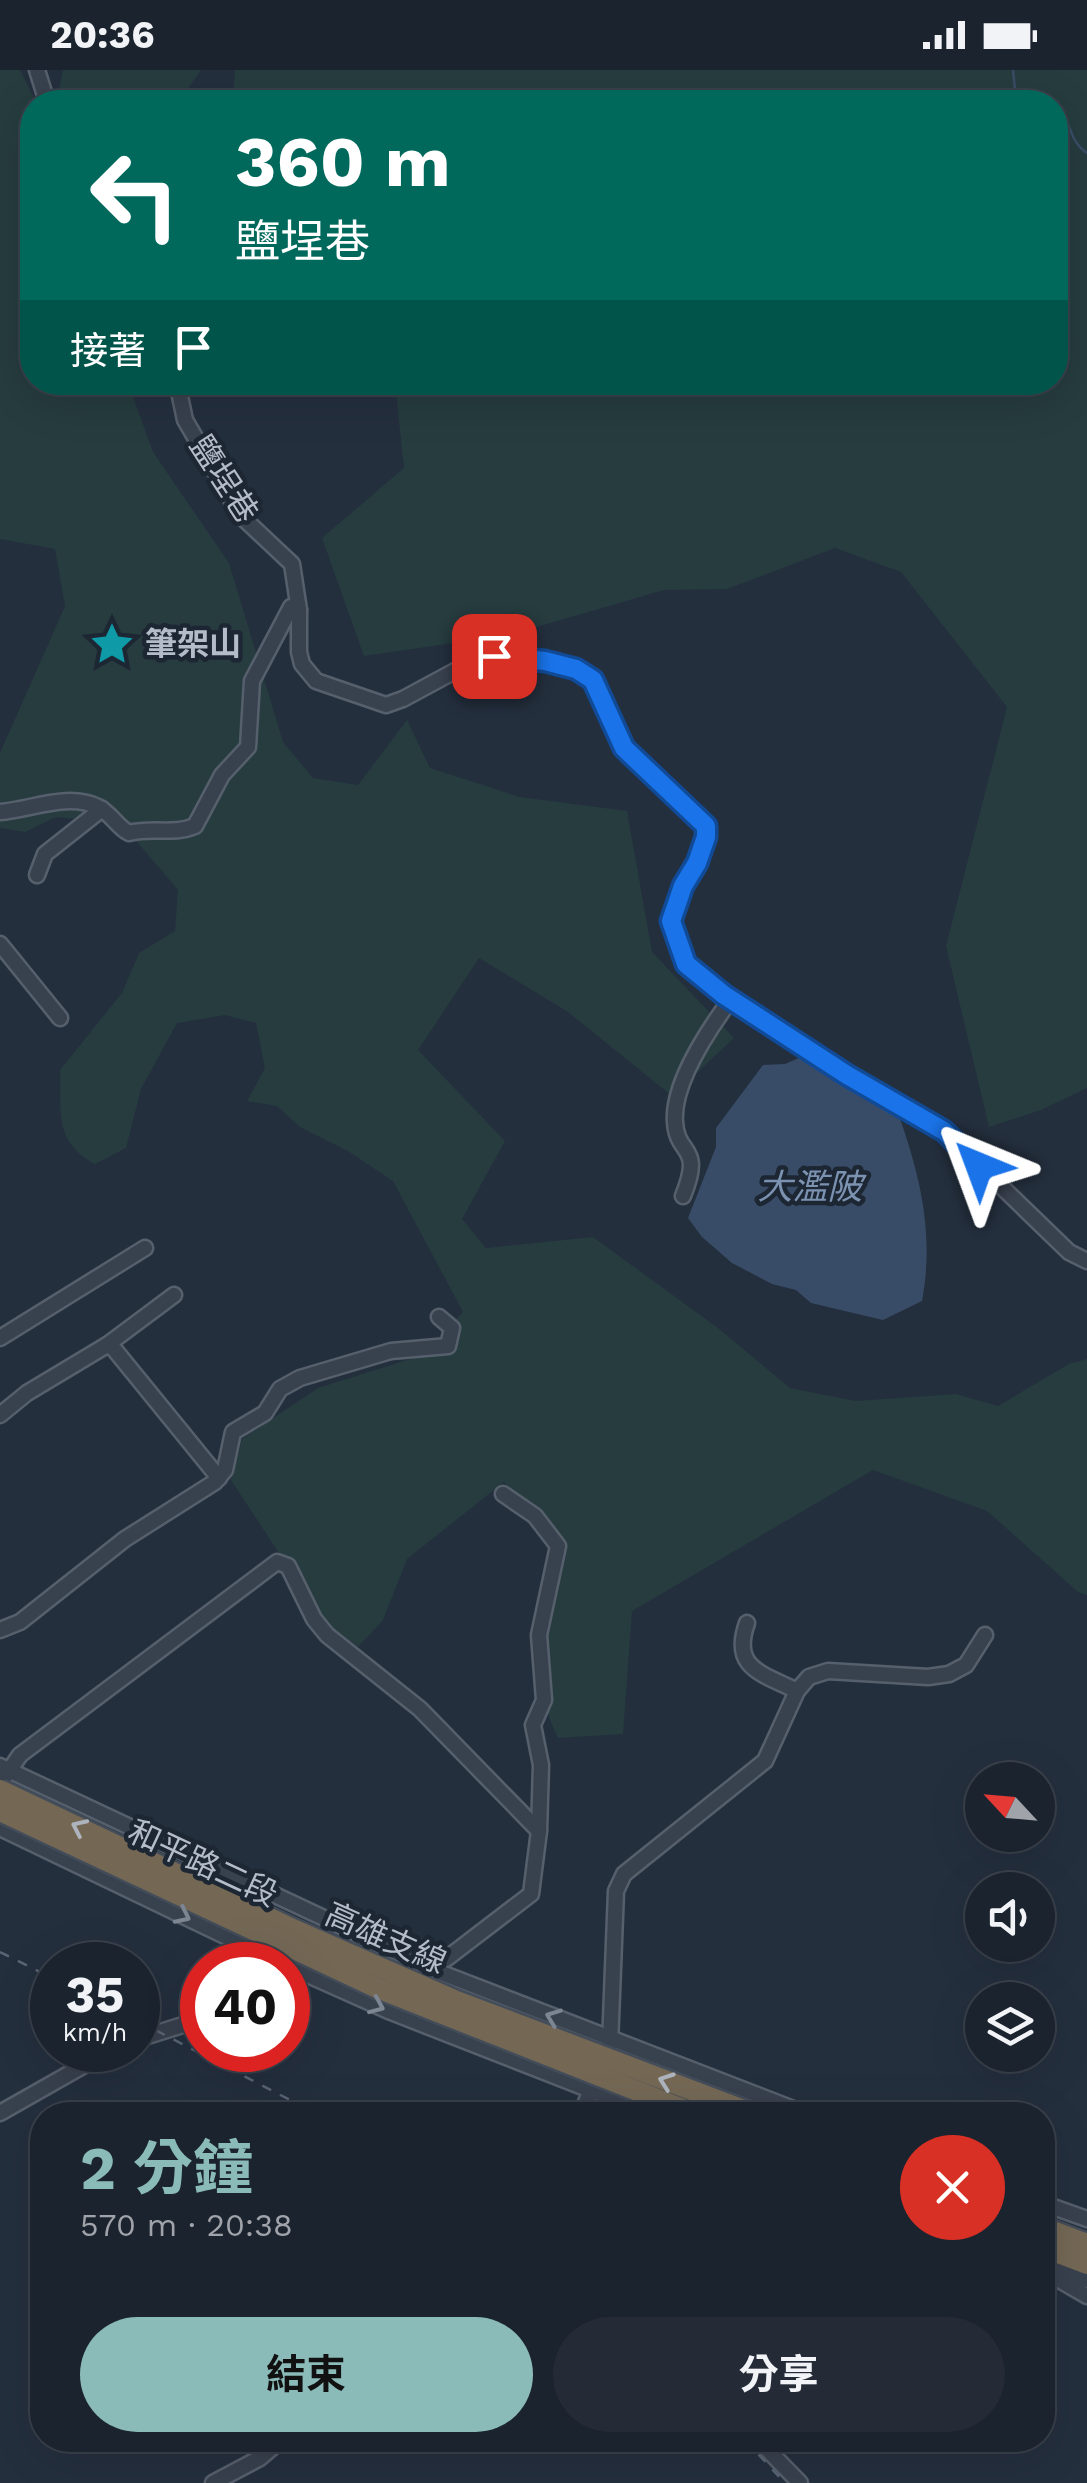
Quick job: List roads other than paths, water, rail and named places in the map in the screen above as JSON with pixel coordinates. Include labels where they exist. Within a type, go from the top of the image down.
[{"type":"highway","name":"高雄支線","points":[[0,1787],[295,1930],[454,2000],[724,2102]]},
{"type":"highway","name":"高雄支線","points":[[0,1811],[377,1988],[665,2102]]},
{"type":"highway","points":[[1055,2232],[1087,2244]]},
{"type":"highway","points":[[1055,2251],[1087,2264]]},
{"type":"street","name":"鹽埕巷","points":[[180,395],[186,420],[241,516],[292,564],[300,610],[299,652],[308,674],[325,686],[378,704],[395,703],[466,665],[494,656],[545,661],[576,669],[593,680],[624,748],[706,826],[697,863],[674,907],[673,935],[686,964],[731,999],[847,1075],[944,1131],[1069,1252],[1087,1261]]},
{"type":"street","points":[[0,812],[35,804],[64,803],[102,809],[130,833],[150,828],[178,831],[194,826],[222,775],[248,747],[252,681],[267,660],[291,607],[300,610]]},
{"type":"street","points":[[37,874],[45,854],[102,809]]},
{"type":"street","points":[[0,944],[60,1018]]},
{"type":"street","points":[[684,1196],[692,1174],[692,1160],[674,1125],[675,1114],[696,1048],[731,999]]},
{"type":"street","points":[[0,1338],[145,1248]]},
{"type":"street","points":[[0,1415],[174,1295]]},
{"type":"street","points":[[0,1630],[20,1622],[125,1539],[219,1478],[234,1432],[265,1413],[280,1390],[342,1363],[412,1347],[448,1346],[452,1328],[440,1318]]},
{"type":"street","points":[[106,1345],[114,1349],[219,1478]]},
{"type":"street","points":[[310,1962],[377,1932],[392,1934],[440,1957],[451,1957],[531,1894],[542,1765],[534,1726],[544,1706],[539,1635],[558,1546],[535,1516],[504,1494]]},
{"type":"street","points":[[0,1787],[6,1769],[20,1754],[272,1564],[284,1562],[327,1635],[420,1709],[539,1831]]},
{"type":"street","points":[[747,1623],[740,1644],[744,1659],[762,1674],[796,1691]]},
{"type":"street","points":[[585,2102],[613,2038],[618,1882],[624,1874],[765,1761],[796,1691],[818,1671],[928,1677],[949,1674],[966,1665],[985,1635]]},
{"type":"street","name":"和平路二段","points":[[6,1769],[456,1979],[777,2102]]},
{"type":"street","name":"和平路二段","points":[[0,1828],[231,1942]]},
{"type":"street","name":"和平路二段","points":[[310,1979],[620,2102]]},
{"type":"street","points":[[0,2113],[72,2072]]},
{"type":"street","points":[[1055,2208],[1087,2219]]},
{"type":"street","points":[[1055,2270],[1087,2280]]},
{"type":"street","points":[[1055,2275],[1087,2296]]},
{"type":"street","points":[[212,2483],[267,2452]]},
{"type":"street","points":[[770,2452],[800,2483]]},
{"type":"water","name":"大濫陂","points":[[801,1057],[850,1091],[864,1089],[896,1107],[904,1131],[923,1202],[926,1275],[922,1301],[883,1320],[811,1303],[796,1290],[772,1284],[732,1263],[702,1237],[688,1218],[716,1147],[716,1128],[763,1065],[785,1064]]},
{"type":"waterway","points":[[1013,70],[1015,90]]},
{"type":"waterway","points":[[1068,125],[1087,153]]},
{"type":"railway","points":[[0,1952],[30,1967]]},
{"type":"railway","points":[[160,2032],[294,2102]]},
{"type":"railway","points":[[756,2452],[785,2483]]},
{"type":"place","name":"筆架山","points":[[112,644]]}]
